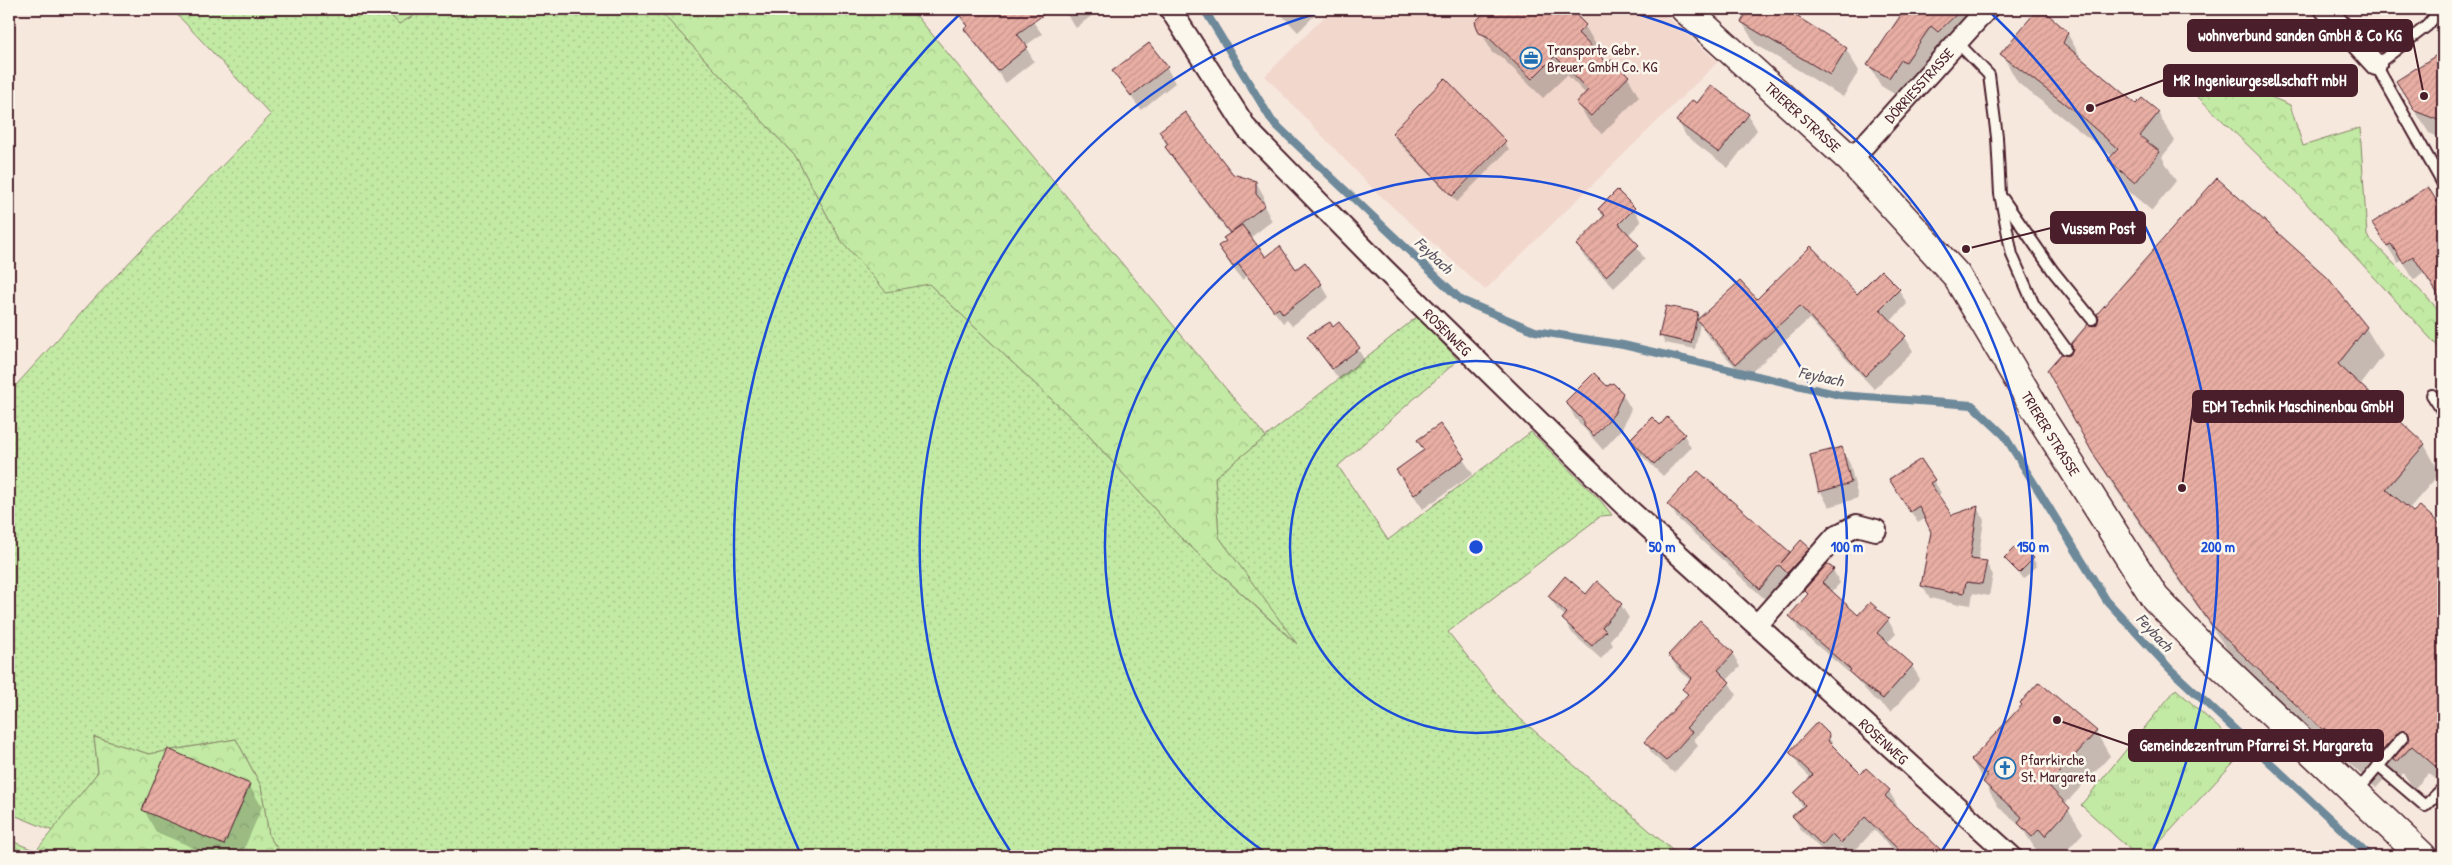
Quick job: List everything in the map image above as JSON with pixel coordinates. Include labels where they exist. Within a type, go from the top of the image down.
[{"type":"main road","name":"TRIERER STRASSE","points":[[1685,9],[1851,160],[1956,275],[2043,421],[2155,598],[2204,650],[2422,856]]},
{"type":"street","name":"ROSENWEG","points":[[1170,9],[1247,128],[1384,269],[1625,506],[1758,624],[2011,856]]},
{"type":"street","name":"DÖRRIESSTRASSE","points":[[1851,160],[1987,9]]},
{"type":"street","points":[[2325,9],[2376,65]]},
{"type":"street","points":[[1758,624],[1836,536],[1857,525],[1876,530]]},
{"type":"lane","points":[[2441,9],[2427,26],[2376,65],[2443,184]]},
{"type":"lane","points":[[1956,42],[1989,74],[1997,137],[2000,194],[2012,255],[2034,305],[2066,349]]},
{"type":"lane","points":[[2000,194],[2053,271],[2092,319]]},
{"type":"lane","points":[[2432,395],[2443,412]]},
{"type":"lane","points":[[2350,788],[2365,782],[2403,737]]},
{"type":"lane","points":[[2378,766],[2425,806],[2443,788]]},
{"type":"shaded area","name":"Transporte Gebr. Breuer GmbH Co. KG","points":[[1332,9],[1658,9],[1718,62],[1485,290],[1373,189],[1265,76]]},
{"type":"green space","points":[[172,9],[385,9],[399,24],[425,9],[658,9],[796,157],[840,239],[929,284],[1082,428],[1179,536],[1294,642],[1219,537],[1215,477],[1418,316],[1458,360],[1338,466],[1388,540],[1531,432],[1601,501],[1612,515],[1601,516],[1448,632],[1509,709],[1679,856],[282,856],[269,836],[261,786],[236,739],[149,754],[94,737],[98,772],[53,831],[9,813],[9,393],[93,300],[271,115]]},
{"type":"green space","points":[[385,9],[425,9],[399,24]]},
{"type":"green space","points":[[658,9],[911,9],[1266,437],[1215,477],[1219,537],[1297,644],[1179,536],[1082,428],[929,284],[886,292],[840,239],[796,157]]},
{"type":"green space","points":[[2197,66],[2290,105],[2303,146],[2360,128],[2367,236],[2443,314],[2443,352],[2293,189],[2194,93]]},
{"type":"green space","points":[[2176,689],[2244,751],[2147,856],[2137,856],[2081,805]]},
{"type":"green space","points":[[94,737],[149,754],[236,739],[261,786],[269,836],[282,856],[35,856],[36,851],[98,772]]},
{"type":"green space","points":[[9,840],[36,851],[35,856],[9,856]]},
{"type":"building","points":[[955,9],[1051,9],[1017,34],[1028,47],[998,71],[964,29],[968,26]]},
{"type":"building","points":[[1488,9],[1570,9],[1586,25],[1578,33],[1607,63],[1612,60],[1629,76],[1591,116],[1576,103],[1588,90],[1555,56],[1532,79],[1487,36],[1479,33],[1475,22]]},
{"type":"building","points":[[1749,9],[1785,9],[1847,48],[1830,75],[1741,22]]},
{"type":"building","points":[[1905,9],[1962,9],[1938,32],[1931,26],[1906,62],[1901,60],[1889,78],[1867,65]]},
{"type":"building","points":[[2038,9],[2042,9],[2068,32],[2063,43],[2136,104],[2142,98],[2159,112],[2140,136],[2160,152],[2135,183],[2108,160],[2118,149],[2077,113],[2000,54]]},
{"type":"building","points":[[1149,43],[1168,67],[1131,96],[1112,71]]},
{"type":"building","points":[[2443,51],[2443,122],[2415,111],[2396,81]]},
{"type":"building","points":[[1445,78],[1506,141],[1452,196],[1392,133]]},
{"type":"building","points":[[1711,85],[1749,114],[1719,153],[1676,121],[1692,100],[1697,103]]},
{"type":"building","points":[[1185,112],[1233,174],[1256,181],[1256,194],[1265,205],[1230,233],[1165,147],[1168,144],[1159,131]]},
{"type":"building","points":[[2217,178],[2328,278],[2367,327],[2338,364],[2425,444],[2386,489],[2413,512],[2420,506],[2443,527],[2443,773],[2412,746],[2397,762],[2393,759],[2410,739],[2408,732],[2404,730],[2398,733],[2383,750],[2375,743],[2359,760],[2324,728],[2323,730],[2213,627],[2092,452],[2047,370],[2061,354],[2070,354],[2073,349],[2071,344],[2088,324],[2093,326],[2097,324],[2099,318],[2097,314]]},
{"type":"building","points":[[2428,187],[2443,211],[2443,302],[2413,256],[2403,263],[2391,244],[2387,246],[2372,223]]},
{"type":"building","points":[[1617,190],[1635,208],[1619,224],[1639,245],[1606,276],[1576,245],[1605,215],[1598,209]]},
{"type":"building","points":[[1242,225],[1266,257],[1280,246],[1296,269],[1305,262],[1322,284],[1283,314],[1279,308],[1274,311],[1238,264],[1233,267],[1218,246],[1226,241],[1223,238]]},
{"type":"building","points":[[1811,246],[1857,294],[1881,270],[1900,289],[1880,309],[1906,336],[1865,376],[1800,306],[1736,364],[1697,320],[1740,281],[1757,299]]},
{"type":"building","points":[[1666,306],[1698,312],[1691,343],[1659,336]]},
{"type":"building","points":[[1330,322],[1333,327],[1339,322],[1360,348],[1332,369],[1307,336]]},
{"type":"building","points":[[1594,373],[1607,386],[1613,383],[1623,393],[1614,414],[1594,436],[1584,426],[1584,421],[1565,402]]},
{"type":"building","points":[[1652,417],[1660,425],[1667,417],[1685,434],[1654,464],[1630,439]]},
{"type":"building","points":[[1440,424],[1465,458],[1414,495],[1396,470],[1424,450],[1417,440]]},
{"type":"building","points":[[1842,447],[1851,483],[1819,492],[1810,455]]},
{"type":"building","points":[[1921,459],[1935,480],[1930,483],[1952,515],[1978,506],[1970,559],[1987,561],[1982,584],[1966,582],[1964,593],[1952,591],[1952,593],[1921,586],[1931,532],[1919,506],[1910,512],[1889,479]]},
{"type":"building","points":[[1698,471],[1790,552],[1781,563],[1801,540],[1810,548],[1787,573],[1779,565],[1760,589],[1667,504]]},
{"type":"building","points":[[2019,543],[2034,558],[2019,573],[2004,558]]},
{"type":"building","points":[[1827,564],[1834,569],[1822,582],[1858,615],[1870,602],[1889,619],[1877,633],[1913,665],[1883,699],[1849,672],[1851,670],[1789,616],[1808,594],[1804,590]]},
{"type":"building","points":[[1565,576],[1586,594],[1597,581],[1622,604],[1602,627],[1606,631],[1592,646],[1562,619],[1567,613],[1548,596]]},
{"type":"building","points":[[1700,621],[1734,653],[1718,670],[1730,682],[1686,728],[1692,732],[1666,761],[1644,742],[1688,694],[1682,689],[1692,678],[1668,655]]},
{"type":"building","points":[[2039,682],[2097,731],[2048,785],[2070,808],[2045,836],[2039,829],[2032,837],[2018,823],[2022,817],[1983,782],[1988,776],[1971,760],[2022,705],[2020,703]]},
{"type":"building","points":[[1817,722],[1829,734],[1828,741],[1861,774],[1866,768],[1890,790],[1885,796],[1947,856],[1905,856],[1865,817],[1841,843],[1832,834],[1822,845],[1792,816],[1805,805],[1794,793],[1813,775],[1789,752]]},
{"type":"building","points":[[168,749],[250,784],[224,845],[142,810]]},
{"type":"waterway","name":"Feybach","points":[[1204,9],[1272,121],[1461,300],[1535,331],[1623,345],[1840,395],[1972,405],[2004,435],[2107,601],[2171,670],[2370,856]]},
{"type":"place","name":"Transporte Gebr. Breuer GmbH Co. KG","points":[[1531,58]]},
{"type":"place","name":"wohnverbund sanden GmbH & Co KG","points":[[2424,96]]},
{"type":"place","name":"MR Ingenieurgesellschaft mbH","points":[[2090,108]]},
{"type":"place","name":"Vussem Post","points":[[1966,249]]},
{"type":"place","name":"EDM Technik Maschinenbau GmbH","points":[[2182,488]]},
{"type":"place","name":"Gemeindezentrum Pfarrei St. Margareta","points":[[2057,720]]},
{"type":"place","name":"Pfarrkirche St. Margareta","points":[[2005,768]]}]
